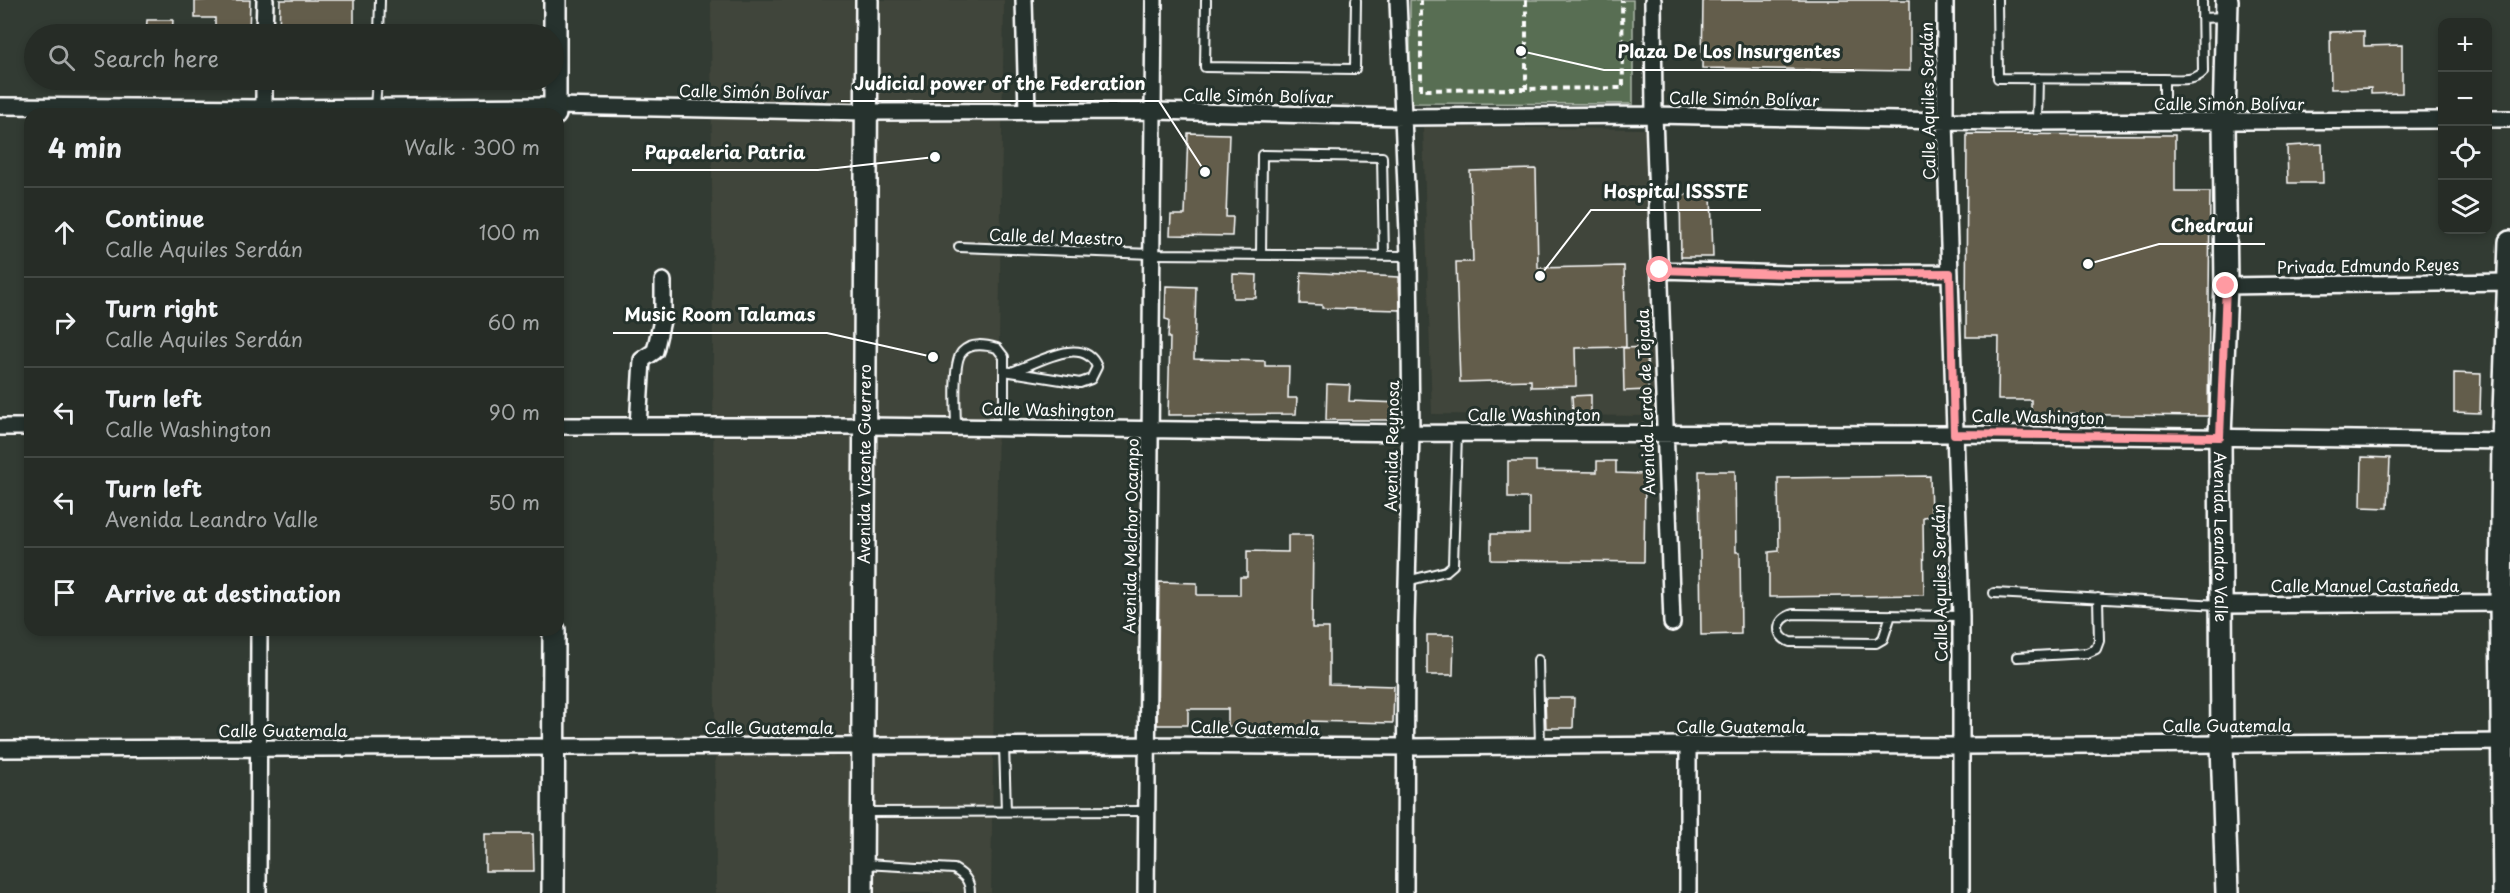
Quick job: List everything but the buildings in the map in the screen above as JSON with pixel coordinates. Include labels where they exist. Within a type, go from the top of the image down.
[{"type":"main road","points":[[555,0],[555,24]]},
{"type":"main road","name":"Avenida Vicente Guerrero","points":[[862,893],[867,0]]},
{"type":"main road","name":"Avenida Leandro Valle","points":[[2226,8],[2224,123],[2226,286],[2220,437],[2222,744],[2227,893]]},
{"type":"main road","points":[[555,90],[555,108]]},
{"type":"main road","points":[[2504,893],[2507,742],[2506,441],[2510,242]]},
{"type":"main road","points":[[553,893],[554,636]]},
{"type":"street","points":[[264,24],[265,0]]},
{"type":"street","points":[[1024,0],[1027,111]]},
{"type":"street","name":"Avenida Melchor Ocampo","points":[[1146,893],[1154,0]]},
{"type":"street","name":"Avenida Reynosa","points":[[1398,0],[1409,256],[1412,433],[1407,581],[1405,893]]},
{"type":"street","name":"Avenida Lerdo de Tejada","points":[[1653,0],[1654,116],[1672,623]]},
{"type":"street","name":"Calle Aquiles Serdán","points":[[1945,0],[1945,121],[1961,616],[1961,893]]},
{"type":"street","points":[[264,90],[264,108]]},
{"type":"street","name":"Calle Simón Bolívar","points":[[0,106],[106,108]]},
{"type":"street","name":"Calle Simón Bolívar","points":[[347,108],[435,108]]},
{"type":"street","name":"Calle Simón Bolívar","points":[[564,110],[1153,111],[1402,117],[1654,116],[2224,123],[2438,120]]},
{"type":"street","points":[[2492,120],[2510,119]]},
{"type":"street","points":[[1660,270],[1789,274],[1950,273]]},
{"type":"street","points":[[638,426],[642,360],[655,351],[663,316],[663,281]]},
{"type":"street","name":"Privada Edmundo Reyes","points":[[2226,286],[2509,282]]},
{"type":"street","points":[[0,427],[24,426]]},
{"type":"street","name":"Calle Washington","points":[[564,426],[1004,427],[1412,433],[1954,434],[2506,441]]},
{"type":"street","name":"Calle Manuel Castañeda","points":[[2221,605],[2505,603]]},
{"type":"street","points":[[258,893],[259,636]]},
{"type":"street","name":"Calle Guatemala","points":[[0,749],[258,750],[1148,744],[1407,747],[1688,744],[1960,746],[2507,742]]},
{"type":"street","points":[[1688,744],[1688,893]]},
{"type":"lane","points":[[379,24],[380,0]]},
{"type":"lane","points":[[1206,0],[1205,68],[1355,69],[1356,0]]},
{"type":"lane","points":[[1997,0],[1998,78],[2164,79],[2199,77],[2204,72],[2202,0]]},
{"type":"lane","points":[[2202,18],[2226,8]]},
{"type":"lane","points":[[2037,122],[2038,78]]},
{"type":"lane","points":[[2164,79],[2164,122]]},
{"type":"lane","points":[[375,107],[376,90]]},
{"type":"lane","points":[[1261,255],[1262,155],[1380,156],[1383,158],[1384,256]]},
{"type":"lane","name":"Calle del Maestro","points":[[959,247],[1152,254],[1409,256]]},
{"type":"lane","points":[[956,427],[957,367],[960,353],[980,344],[998,348],[1004,357],[1004,427]]},
{"type":"lane","points":[[1004,371],[1080,383],[1091,379],[1097,367],[1093,357],[1086,352],[1067,351],[1014,371]]},
{"type":"lane","points":[[1407,581],[1446,572],[1453,565],[1457,433]]},
{"type":"lane","points":[[1994,593],[2221,605]]},
{"type":"lane","points":[[2017,657],[2087,653],[2096,649],[2099,641],[2098,598]]},
{"type":"lane","points":[[1891,615],[1883,639],[1876,643],[1790,642],[1783,639],[1780,634],[1780,622],[1784,617],[1793,614],[1891,615],[1961,616]]},
{"type":"lane","points":[[1538,660],[1539,746]]},
{"type":"lane","points":[[1004,745],[1006,811]]},
{"type":"lane","points":[[863,812],[1147,811]]},
{"type":"lane","points":[[862,864],[954,869],[964,875],[970,885],[970,893]]},
{"type":"path","points":[[1420,0],[1421,90],[1623,88],[1622,0]]},
{"type":"path","points":[[1526,0],[1526,89]]},
{"type":"shaded area","points":[[711,0],[1004,0],[991,893],[716,893]]},
{"type":"shaded area","points":[[1423,127],[1643,129],[1648,133],[1651,141],[1656,416],[1432,414]]},
{"type":"green space","points":[[1410,0],[1633,0],[1633,104],[1410,103]]},
{"type":"place","name":"Plaza De Los Insurgentes","points":[[1521,51]]},
{"type":"place","name":"Papaeleria Patria","points":[[935,157]]},
{"type":"place","name":"Judicial power of the Federation","points":[[1205,172]]},
{"type":"place","name":"Chedraui","points":[[2088,264]]},
{"type":"place","name":"Hospital ISSSTE","points":[[1540,276]]},
{"type":"place","name":"Music Room Talamas","points":[[933,357]]},
{"type":"route","points":[[1660,270],[1789,274],[1950,273],[1954,434],[2220,437],[2226,286]]}]
